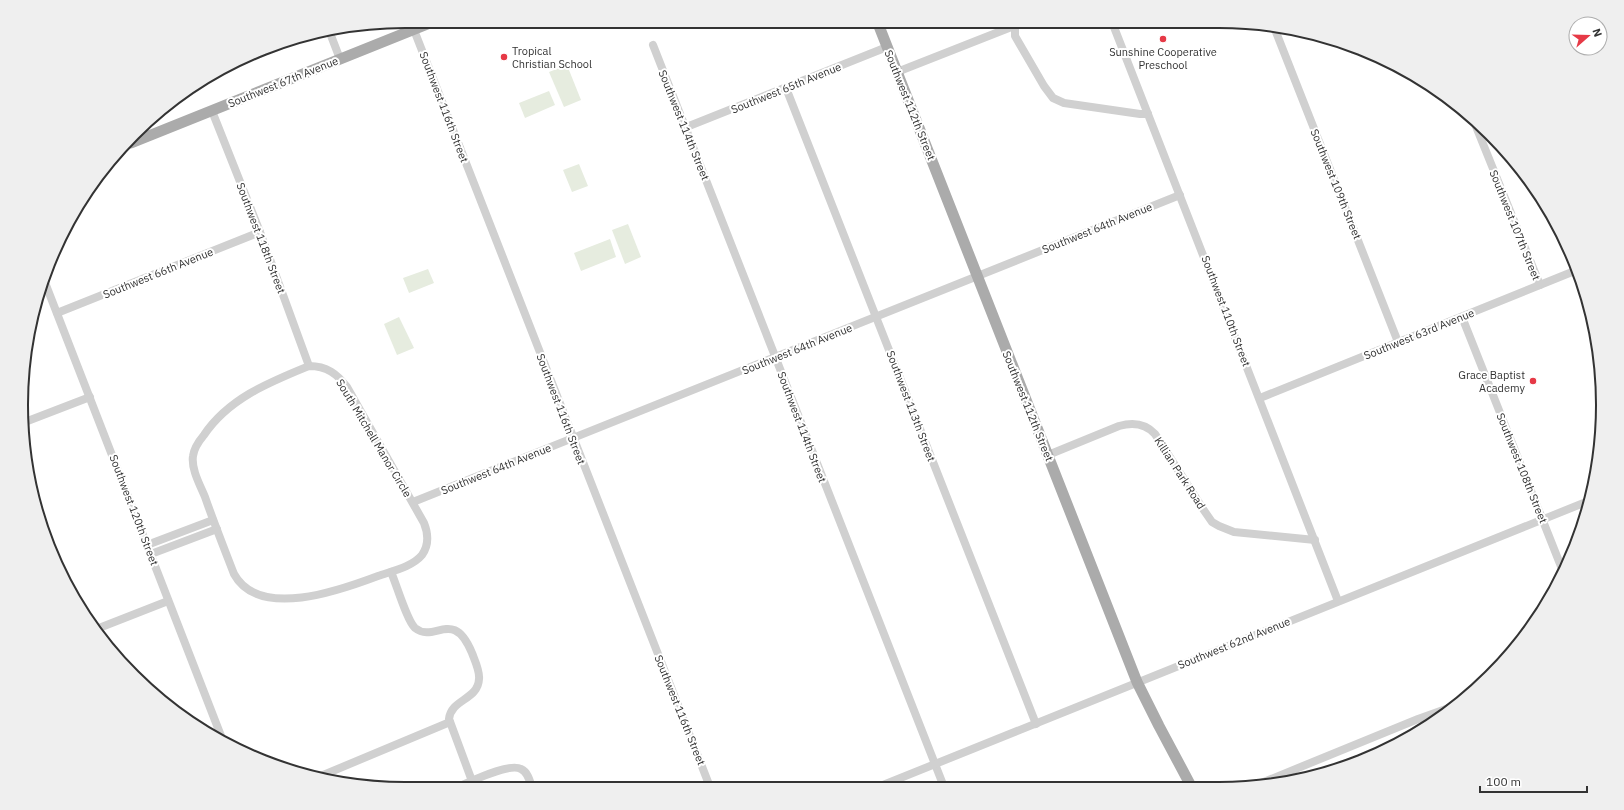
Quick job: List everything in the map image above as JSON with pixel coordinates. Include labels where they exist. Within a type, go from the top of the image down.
[{"type":"main road","name":"Southwest 67th Avenue","points":[[135,141],[419,28]]},
{"type":"main road","name":"Southwest 112th Street","points":[[879,28],[1137,682],[1189,782]]},
{"type":"street","points":[[897,72],[1005,28]]},
{"type":"street","points":[[1015,28],[1016,36],[1044,86],[1053,98],[1064,103],[1148,114]]},
{"type":"street","name":"Southwest 110th Street","points":[[1114,28],[1338,601]]},
{"type":"street","name":"Southwest 116th Street","points":[[414,30],[708,782]]},
{"type":"street","name":"Southwest 109th Street","points":[[1276,32],[1398,342]]},
{"type":"street","points":[[330,35],[340,59]]},
{"type":"street","name":"Southwest 114th Street","points":[[652,45],[942,782]]},
{"type":"street","name":"Southwest 65th Avenue","points":[[684,128],[887,47]]},
{"type":"street","name":"Southwest 113th Street","points":[[786,88],[1036,724]]},
{"type":"street","name":"Southwest 118th Street","points":[[212,111],[260,232],[310,366]]},
{"type":"street","name":"Southwest 107th Street","points":[[1478,131],[1540,285]]},
{"type":"street","name":"Southwest 64th Avenue","points":[[413,502],[1180,195]]},
{"type":"street","name":"Southwest 66th Avenue","points":[[57,313],[260,232]]},
{"type":"street","name":"Southwest 63rd Avenue","points":[[1260,398],[1571,272]]},
{"type":"street","name":"Southwest 120th Street","points":[[47,287],[220,733]]},
{"type":"street","name":"Southwest 108th Street","points":[[1462,317],[1560,564]]},
{"type":"street","name":"South Mitchell Manor Circle","points":[[310,366],[325,368],[340,378],[347,387],[413,502],[426,530],[427,539],[426,548],[418,559],[391,572],[344,589],[319,595],[294,598],[259,595],[250,591],[238,581],[213,520],[192,457],[194,450],[200,441],[218,418],[250,393],[310,366]]},
{"type":"street","points":[[29,421],[90,397]]},
{"type":"street","name":"Killian Park Road","points":[[1048,455],[1119,426],[1141,424],[1155,434],[1212,522],[1234,532],[1315,540]]},
{"type":"street","name":"Southwest 62nd Avenue","points":[[890,782],[1583,503]]},
{"type":"street","points":[[147,545],[213,520]]},
{"type":"street","points":[[151,554],[217,528]]},
{"type":"street","points":[[391,572],[408,616],[416,628],[422,631],[448,629],[455,630],[465,638],[473,654],[479,673],[478,684],[474,693],[455,705],[451,710],[449,718],[472,781],[507,768],[521,768],[527,775],[530,782]]},
{"type":"street","points":[[101,627],[168,600]]},
{"type":"street","points":[[1273,778],[1435,713]]},
{"type":"street","points":[[326,774],[450,722]]},
{"type":"shaded area","points":[[567,65],[581,100],[564,107],[549,72]]},
{"type":"shaded area","points":[[549,91],[555,105],[525,118],[519,103]]},
{"type":"shaded area","points":[[579,164],[588,186],[572,192],[563,170]]},
{"type":"shaded area","points":[[628,224],[641,257],[625,264],[612,230]]},
{"type":"shaded area","points":[[610,239],[616,257],[581,271],[574,253]]},
{"type":"shaded area","points":[[428,269],[434,283],[409,293],[403,278]]},
{"type":"shaded area","points":[[399,317],[414,348],[397,355],[384,324]]},
{"type":"place","name":"Sunshine Cooperative Preschool","points":[[1163,39]]},
{"type":"place","name":"Tropical Christian School","points":[[504,57]]},
{"type":"place","name":"Grace Baptist Academy","points":[[1533,381]]}]
